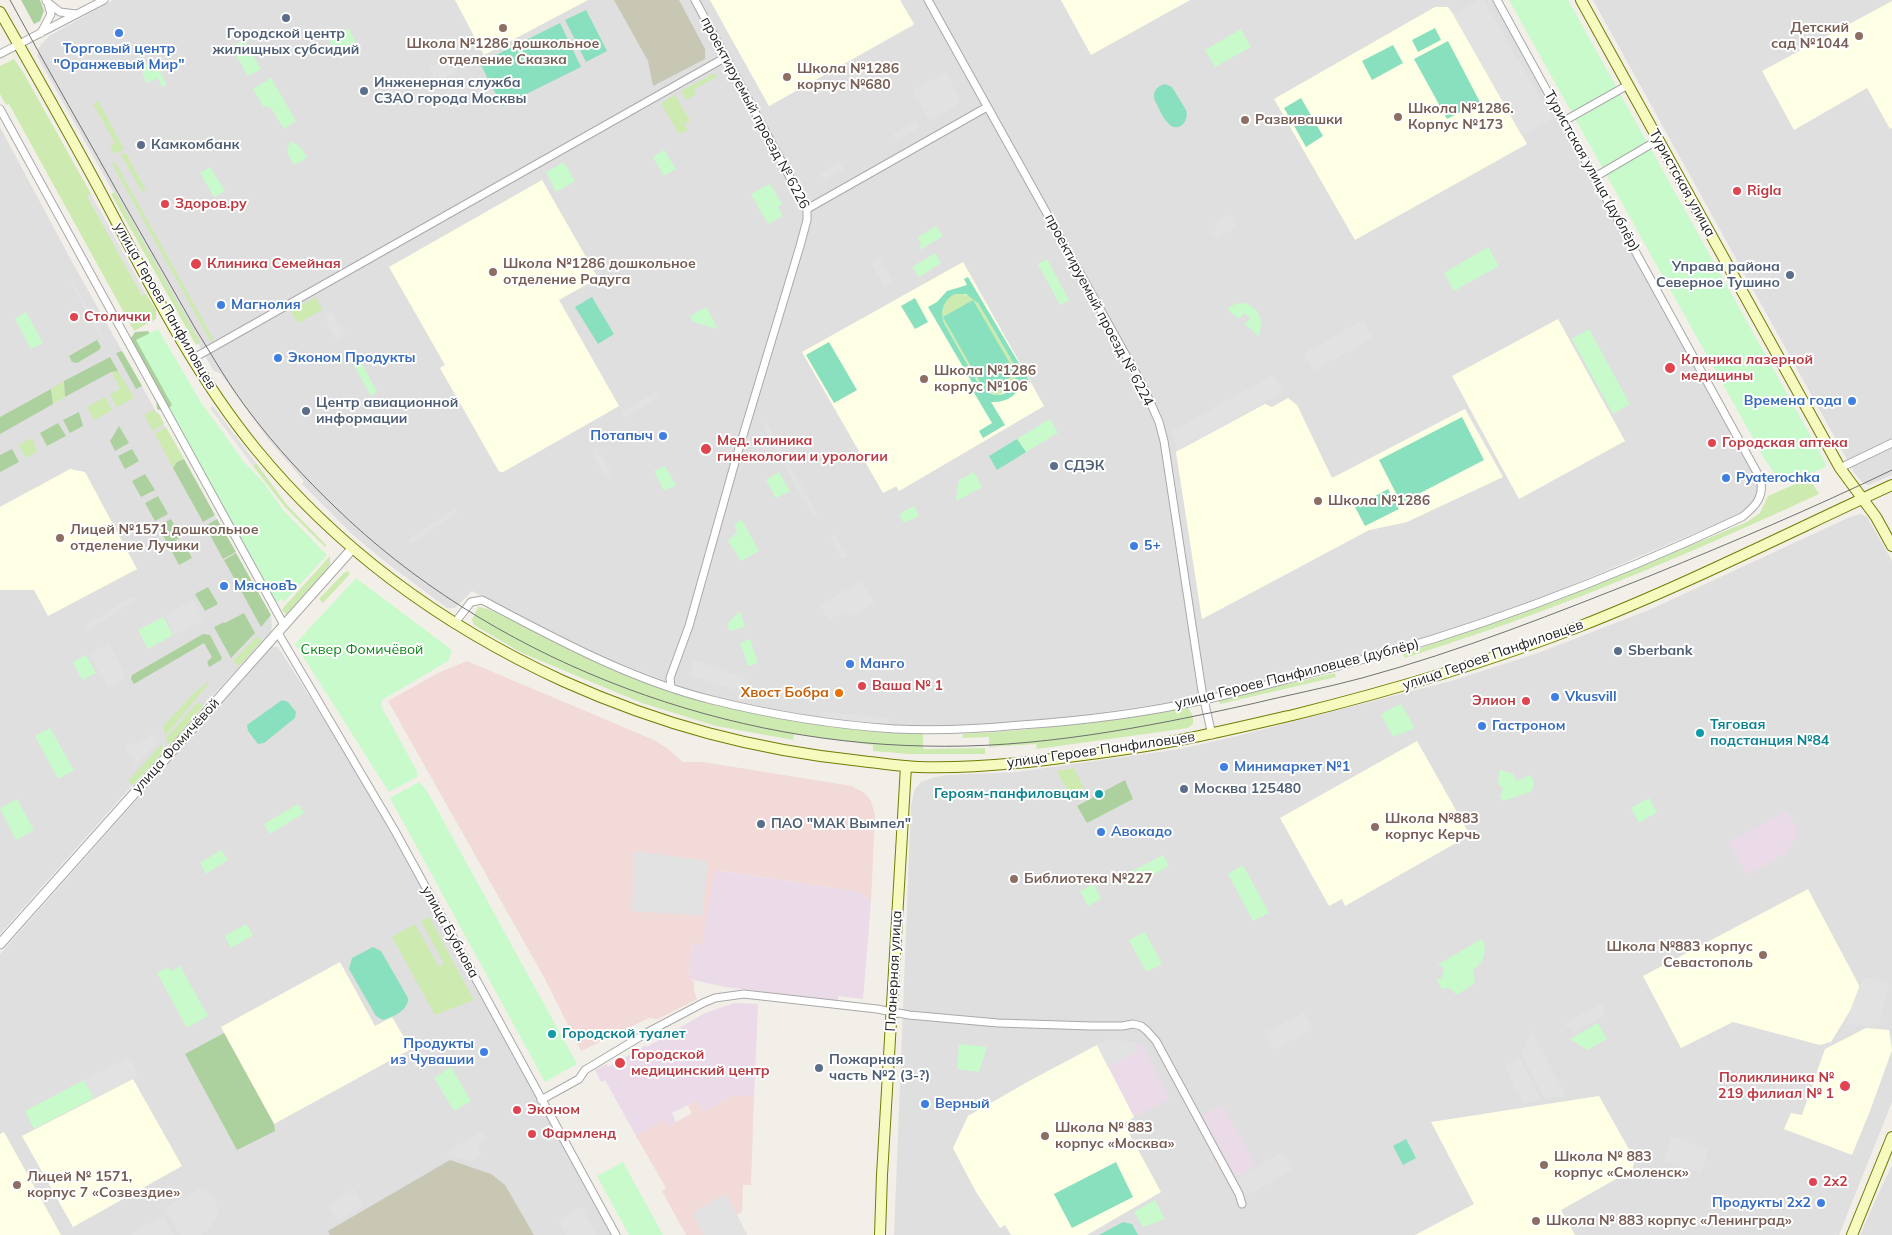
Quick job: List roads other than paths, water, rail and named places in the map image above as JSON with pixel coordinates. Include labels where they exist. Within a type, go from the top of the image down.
[{"type":"main road","name":"Туристская улица","points":[[1581,0],[1840,468],[1863,498],[1892,546]]},
{"type":"main road","name":"улица Героев Панфиловцев","points":[[0,12],[192,359],[254,447],[290,488],[352,549],[454,624],[551,675],[636,712],[702,733],[792,753],[906,766],[933,767],[1048,760],[1212,735],[1369,696],[1495,658],[1579,626],[1702,574],[1892,485]]},
{"type":"main road","name":"Планерная улица","points":[[880,1235],[906,766]]},
{"type":"main road","points":[[1852,1235],[1892,1137]]},
{"type":"street","points":[[46,0],[64,14],[80,13]]},
{"type":"street","points":[[41,33],[51,14],[46,0]]},
{"type":"street","points":[[0,54],[104,0]]},
{"type":"street","name":"проектируемый проезд № 6226","points":[[670,687],[670,678],[689,626],[735,462],[807,220],[807,209],[695,0]]},
{"type":"street","name":"проектируемый проезд № 6224","points":[[928,0],[1090,289],[1143,386],[1159,422],[1164,441],[1204,700],[1212,735]]},
{"type":"street","name":"Туристская улица (дублёр)","points":[[1497,0],[1760,478],[1762,492],[1757,503]]},
{"type":"street","points":[[192,359],[726,57]]},
{"type":"street","points":[[1564,121],[1628,85]]},
{"type":"street","points":[[807,209],[987,107]]},
{"type":"street","name":"улица Бубнова","points":[[0,109],[281,629],[395,831],[616,1235]]},
{"type":"street","points":[[1595,177],[1658,140]]},
{"type":"street","points":[[1840,468],[1892,443]]},
{"type":"street","name":"улица Героев Панфиловцев (дублёр)","points":[[454,624],[471,602],[482,600],[602,662],[670,687],[710,699],[807,719],[868,727],[926,730],[988,728],[1094,719],[1204,700],[1352,663],[1504,616],[1626,569],[1694,539],[1742,517],[1757,503]]},
{"type":"street","name":"улица Фомичёвой","points":[[0,944],[352,549]]},
{"type":"street","points":[[541,1100],[579,1079],[586,1070],[644,1034],[703,1003],[731,994],[744,994],[909,1015],[998,1023],[1092,1026],[1133,1024],[1141,1026],[1156,1041],[1239,1194],[1242,1204]]},
{"type":"tram line","points":[[10,0],[186,313],[229,383],[270,438],[335,507],[396,560],[462,607],[532,647],[607,681],[684,708],[764,728],[844,741],[924,746],[1006,744],[1129,729],[1320,688],[1362,678],[1436,656],[1544,617],[1743,537],[1892,470]]},
{"type":"place","name":"Городской центр жилищных субсидий","points":[[286,18]]},
{"type":"place","name":"Школа №1286 дошкольное отделение Сказка","points":[[503,28]]},
{"type":"place","name":"Торговый центр \"Оранжевый Мир\"","points":[[119,33]]},
{"type":"place","name":"Детский сад №1044","points":[[1859,36]]},
{"type":"place","name":"Школа №1286 корпус №680","points":[[787,77]]},
{"type":"place","name":"Инженерная служба СЗАО города Москвы","points":[[364,91]]},
{"type":"place","name":"Школа №1286. Корпус №173","points":[[1398,117]]},
{"type":"place","name":"Развивашки","points":[[1245,120]]},
{"type":"place","name":"Камкомбанк","points":[[141,145]]},
{"type":"place","name":"Rigla","points":[[1737,191]]},
{"type":"place","name":"Здоров.ру","points":[[165,204]]},
{"type":"place","name":"Клиника Семейная","points":[[196,264]]},
{"type":"place","name":"Школа №1286 дошкольное отделение Радуга","points":[[493,272]]},
{"type":"place","name":"Управа района Северное Тушино","points":[[1790,275]]},
{"type":"place","name":"Магнолия","points":[[221,305]]},
{"type":"place","name":"Столички","points":[[74,317]]},
{"type":"place","name":"Эконом Продукты","points":[[278,358]]},
{"type":"place","name":"Клиника лазерной медицины","points":[[1670,368]]},
{"type":"place","name":"Школа №1286 корпус №106","points":[[924,379]]},
{"type":"place","name":"Времена года","points":[[1852,401]]},
{"type":"place","name":"Центр авиационной информации","points":[[306,411]]},
{"type":"place","name":"Потапыч","points":[[663,436]]},
{"type":"place","name":"Городская аптека","points":[[1712,443]]},
{"type":"place","name":"Мед. клиника гинекологии и урологии","points":[[706,449]]},
{"type":"place","name":"СДЭК","points":[[1054,466]]},
{"type":"place","name":"Pyaterochka","points":[[1726,478]]},
{"type":"place","name":"Школа №1286","points":[[1318,501]]},
{"type":"place","name":"Лицей №1571 дошкольное отделение Лучики","points":[[60,538]]},
{"type":"place","name":"5+","points":[[1134,546]]},
{"type":"place","name":"МясновЪ","points":[[224,586]]},
{"type":"place","name":"Sberbank","points":[[1618,651]]},
{"type":"place","name":"Манго","points":[[850,664]]},
{"type":"place","name":"Ваша № 1","points":[[862,686]]},
{"type":"place","name":"Хвост Бобра","points":[[839,693]]},
{"type":"place","name":"Vkusvill","points":[[1555,697]]},
{"type":"place","name":"Элион","points":[[1526,701]]},
{"type":"place","name":"Гастроном","points":[[1482,726]]},
{"type":"place","name":"Тяговая подстанция №84","points":[[1700,733]]},
{"type":"place","name":"Минимаркет №1","points":[[1224,767]]},
{"type":"place","name":"Москва 125480","points":[[1184,789]]},
{"type":"place","name":"Героям-панфиловцам","points":[[1099,794]]},
{"type":"place","name":"ПАО \"МАК Вымпел\"","points":[[761,824]]},
{"type":"place","name":"Школа №883 корпус Керчь","points":[[1375,827]]},
{"type":"place","name":"Авокадо","points":[[1101,832]]},
{"type":"place","name":"Библиотека №227","points":[[1014,879]]},
{"type":"place","name":"Школа №883 корпус Севастополь","points":[[1763,955]]},
{"type":"place","name":"Городской туалет","points":[[552,1034]]},
{"type":"place","name":"Продукты из Чувашии","points":[[484,1052]]},
{"type":"place","name":"Городской медицинский центр","points":[[620,1063]]},
{"type":"place","name":"Пожарная часть №2 (3-?)","points":[[819,1068]]},
{"type":"place","name":"Поликлиника № 219 филиал № 1","points":[[1845,1086]]},
{"type":"place","name":"Верный","points":[[925,1104]]},
{"type":"place","name":"Эконом","points":[[517,1110]]},
{"type":"place","name":"Фармленд","points":[[532,1134]]},
{"type":"place","name":"Школа № 883 корпус «Москва»","points":[[1045,1136]]},
{"type":"place","name":"Школа № 883 корпус «Смоленск»","points":[[1544,1165]]},
{"type":"place","name":"2х2","points":[[1813,1182]]},
{"type":"place","name":"Лицей № 1571, корпус 7 «Созвездие»","points":[[17,1185]]},
{"type":"place","name":"Продукты 2x2","points":[[1821,1203]]},
{"type":"place","name":"Школа № 883 корпус «Ленинград»","points":[[1536,1221]]},
{"type":"park label","name":"Сквер Фомичёвой","points":[[362,650]]}]
